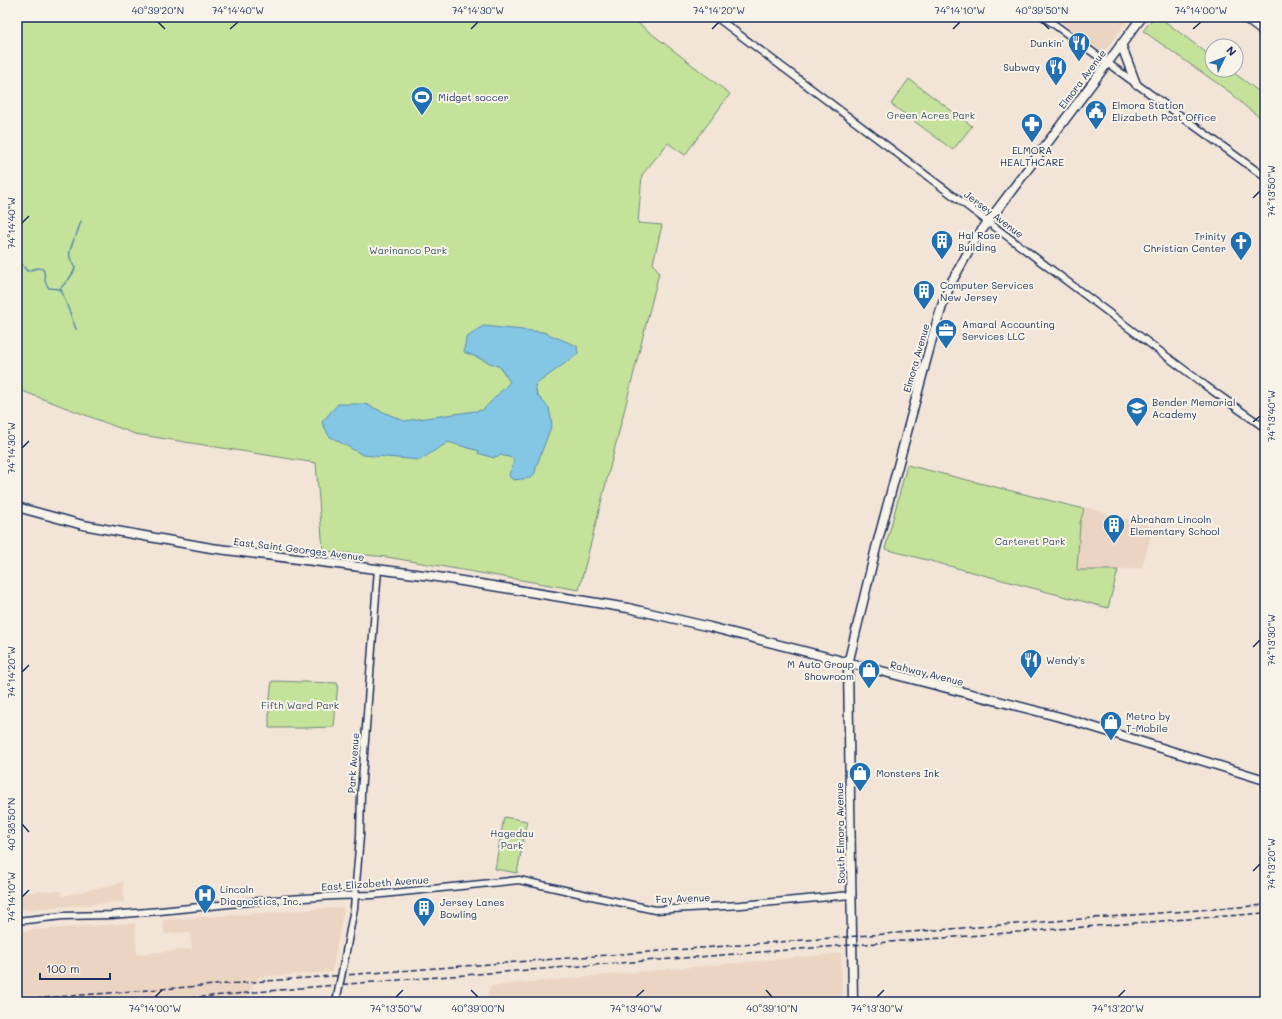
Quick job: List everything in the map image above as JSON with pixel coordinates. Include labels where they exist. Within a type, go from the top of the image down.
[{"type":"main road","name":"Elmora Avenue","points":[[848,664],[899,459],[933,335],[943,303],[958,267],[976,238],[1142,17]]},
{"type":"main road","points":[[1244,17],[1265,23]]},
{"type":"main road","points":[[1255,19],[1265,33]]},
{"type":"main road","points":[[1121,44],[1136,84]]},
{"type":"main road","name":"East Saint Georges Avenue","points":[[17,506],[83,525],[225,550],[378,569],[581,600]]},
{"type":"main road","name":"Rahway Avenue","points":[[581,600],[628,608],[710,627],[848,664],[1064,718],[1265,780]]},
{"type":"main road","name":"South Elmora Avenue","points":[[848,664],[853,1002]]},
{"type":"street","name":"Jersey Avenue","points":[[716,17],[1206,386],[1263,427]]},
{"type":"street","points":[[1044,17],[1265,177]]},
{"type":"street","name":"Park Avenue","points":[[336,1002],[354,908],[378,569]]},
{"type":"street","name":"East Elizabeth Avenue","points":[[17,921],[63,916],[152,912],[266,901],[373,895],[519,880]]},
{"type":"street","name":"Fay Avenue","points":[[519,880],[655,910],[741,905],[851,895]]},
{"type":"shaded area","points":[[1055,17],[1130,18],[1106,49],[1100,51]]},
{"type":"shaded area","points":[[1085,507],[1153,527],[1142,568],[1118,570],[1077,570],[1080,523]]},
{"type":"shaded area","points":[[123,882],[124,902],[17,910],[17,892],[61,891],[62,896]]},
{"type":"shaded area","points":[[344,907],[332,972],[259,977],[242,1002],[17,1002],[17,931],[135,923],[137,954],[192,949],[190,932],[164,934],[163,920]]},
{"type":"shaded area","points":[[841,953],[842,1002],[485,1002],[490,986]]},
{"type":"green space","name":"Warinanco Park","points":[[17,17],[630,17],[730,94],[685,155],[668,143],[642,175],[638,223],[662,225],[653,263],[659,273],[579,590],[387,557],[325,551],[323,550],[316,463],[135,434],[17,389]]},
{"type":"green space","points":[[1154,17],[1159,17],[1204,51],[1204,74],[1143,31]]},
{"type":"green space","points":[[1210,78],[1241,78],[1265,96],[1265,121],[1246,107],[1231,93]]},
{"type":"green space","name":"Green Acres Park","points":[[909,79],[972,126],[953,150],[891,104]]},
{"type":"green space","name":"Carteret Park","points":[[907,465],[1084,509],[1080,523],[1077,570],[1118,570],[1108,608],[885,549]]},
{"type":"green space","name":"Fifth Ward Park","points":[[272,681],[338,683],[334,727],[269,728],[269,704]]},
{"type":"green space","name":"Hagedau Park","points":[[504,817],[527,821],[517,873],[495,869]]},
{"type":"water","points":[[483,326],[543,332],[577,346],[578,354],[535,385],[537,395],[549,408],[552,424],[535,473],[531,478],[513,480],[509,476],[513,465],[513,458],[500,455],[498,457],[495,456],[494,458],[478,453],[479,451],[448,442],[420,460],[363,455],[329,436],[322,422],[338,404],[365,404],[404,421],[483,410],[510,382],[500,367],[464,352],[466,338]]},
{"type":"waterway","points":[[76,236],[81,221]]},
{"type":"waterway","points":[[60,289],[71,277],[75,268],[70,257],[74,239]]},
{"type":"waterway","points":[[17,262],[21,263],[27,271],[38,268],[43,269],[45,281],[49,288],[60,289],[62,292],[76,329]]},
{"type":"railway","points":[[17,1000],[1265,905]]},
{"type":"railway","points":[[145,1002],[335,985],[1265,913]]},
{"type":"place","name":"Dunkin'","points":[[1079,62]]},
{"type":"place","name":"Subway","points":[[1056,86]]},
{"type":"place","name":"Midget soccer","points":[[422,116]]},
{"type":"place","name":"Elmora Station Elizabeth Post Office","points":[[1096,130]]},
{"type":"place","name":"ELMORA HEALTHCARE","points":[[1032,144]]},
{"type":"place","name":"Hal Rose Building","points":[[942,260]]},
{"type":"place","name":"Trinity Christian Center","points":[[1241,262]]},
{"type":"place","name":"Computer Services New Jersey","points":[[924,310]]},
{"type":"place","name":"Amaral Accounting Services LLC","points":[[946,350]]},
{"type":"place","name":"Bender Memorial Academy","points":[[1137,428]]},
{"type":"place","name":"Abraham Lincoln Elementary School","points":[[1114,544]]},
{"type":"place","name":"Wendy's","points":[[1031,680]]},
{"type":"place","name":"M Auto Group Showroom","points":[[869,690]]},
{"type":"place","name":"Metro by T-Mobile","points":[[1111,742]]},
{"type":"place","name":"Monsters Ink","points":[[860,792]]},
{"type":"place","name":"Lincoln Diagnostics, Inc.","points":[[205,914]]},
{"type":"place","name":"Jersey Lanes Bowling","points":[[424,928]]}]
